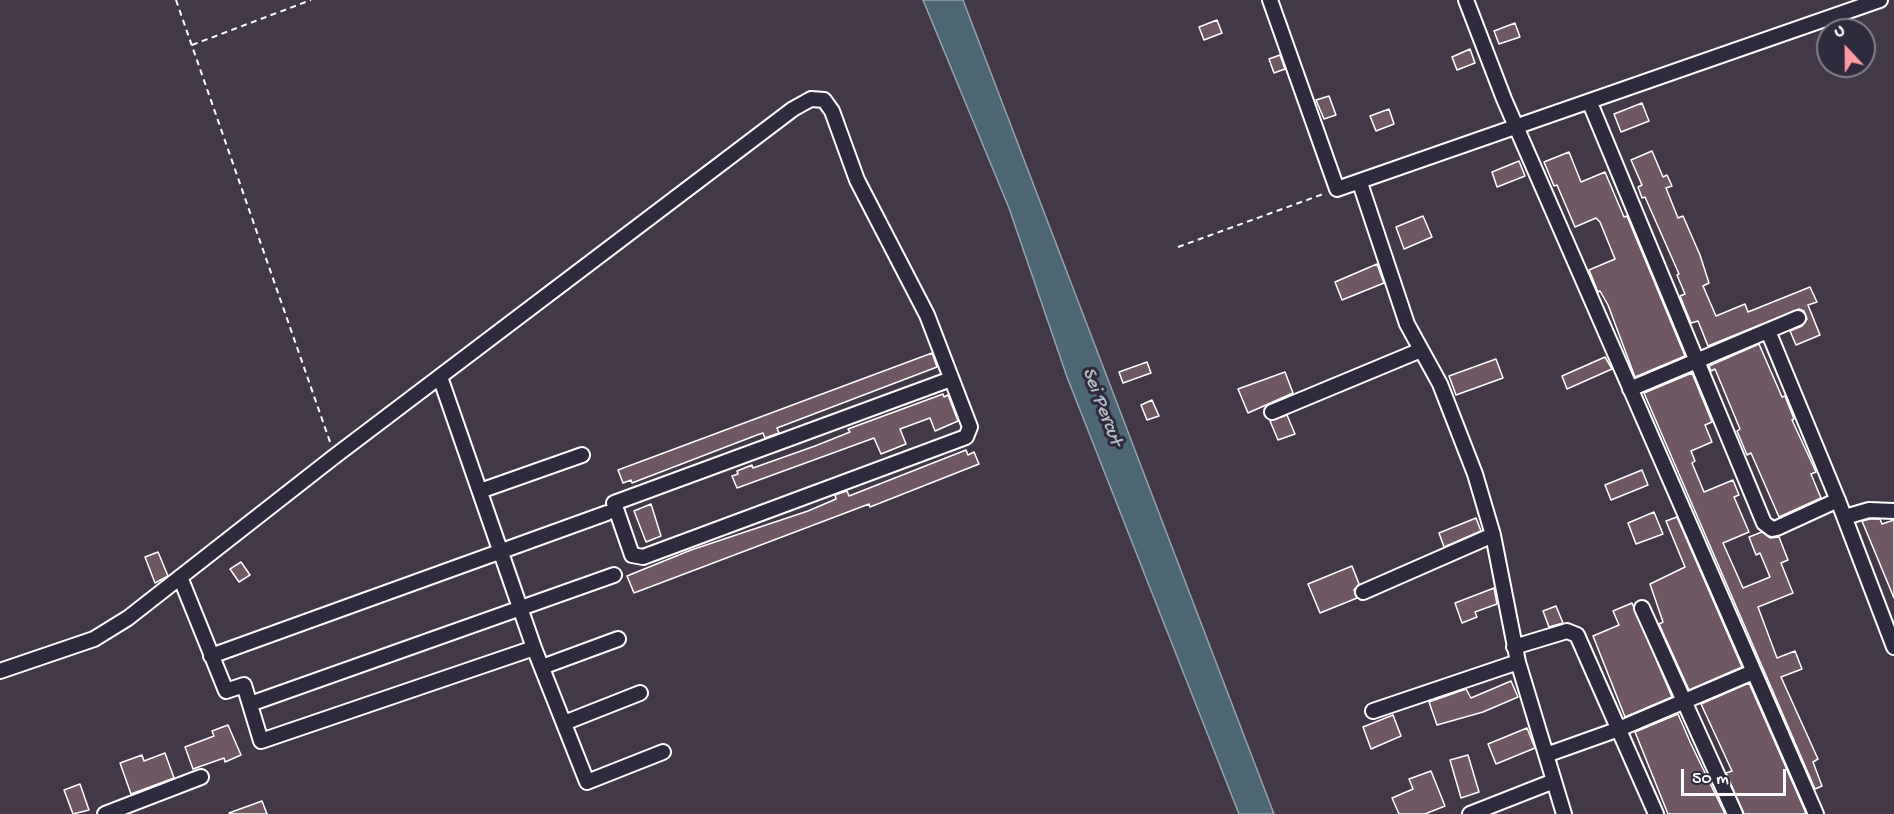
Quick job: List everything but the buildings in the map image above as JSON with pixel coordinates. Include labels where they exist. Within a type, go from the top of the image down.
[{"type":"street","points":[[1270,0],[1337,189],[1590,104],[1880,0]]},
{"type":"street","points":[[1466,0],[1516,127],[1816,814]]},
{"type":"street","points":[[0,671],[105,633],[793,109],[811,99],[824,100],[832,111],[857,180],[927,315],[970,427],[966,437],[643,557],[632,555],[614,502],[951,379]]},
{"type":"street","points":[[1590,104],[1764,523],[1769,528],[1777,528],[1838,500]]},
{"type":"street","points":[[1360,183],[1395,294],[1440,384],[1475,474],[1493,535],[1514,647],[1564,814]]},
{"type":"street","points":[[1630,389],[1798,318]]},
{"type":"street","points":[[1768,332],[1890,626],[1894,646]]},
{"type":"street","points":[[1272,412],[1421,350]]},
{"type":"street","points":[[440,377],[534,648],[587,782],[663,752]]},
{"type":"street","points":[[480,491],[582,455]]},
{"type":"street","points":[[1845,518],[1869,510],[1894,511]]},
{"type":"street","points":[[211,656],[607,513]]},
{"type":"street","points":[[1363,592],[1493,535]]},
{"type":"street","points":[[250,704],[614,575]]},
{"type":"street","points":[[180,577],[225,691],[244,685],[261,741],[534,648]]},
{"type":"street","points":[[1642,608],[1686,700],[1735,814]]},
{"type":"street","points":[[1514,647],[1567,631],[1577,635],[1656,814]]},
{"type":"street","points":[[542,667],[618,639]]},
{"type":"street","points":[[1373,711],[1518,662]]},
{"type":"street","points":[[1546,755],[1619,729],[1753,672]]},
{"type":"street","points":[[564,723],[640,693]]},
{"type":"street","points":[[105,814],[201,777]]},
{"type":"street","points":[[1470,814],[1554,781]]},
{"type":"path","points":[[176,0],[335,456]]},
{"type":"path","points":[[192,45],[311,0]]},
{"type":"path","points":[[1178,247],[1337,189]]},
{"type":"water","name":"Sei Percut","points":[[923,0],[963,0],[1274,814],[1239,814],[1067,377],[1009,208]]}]
